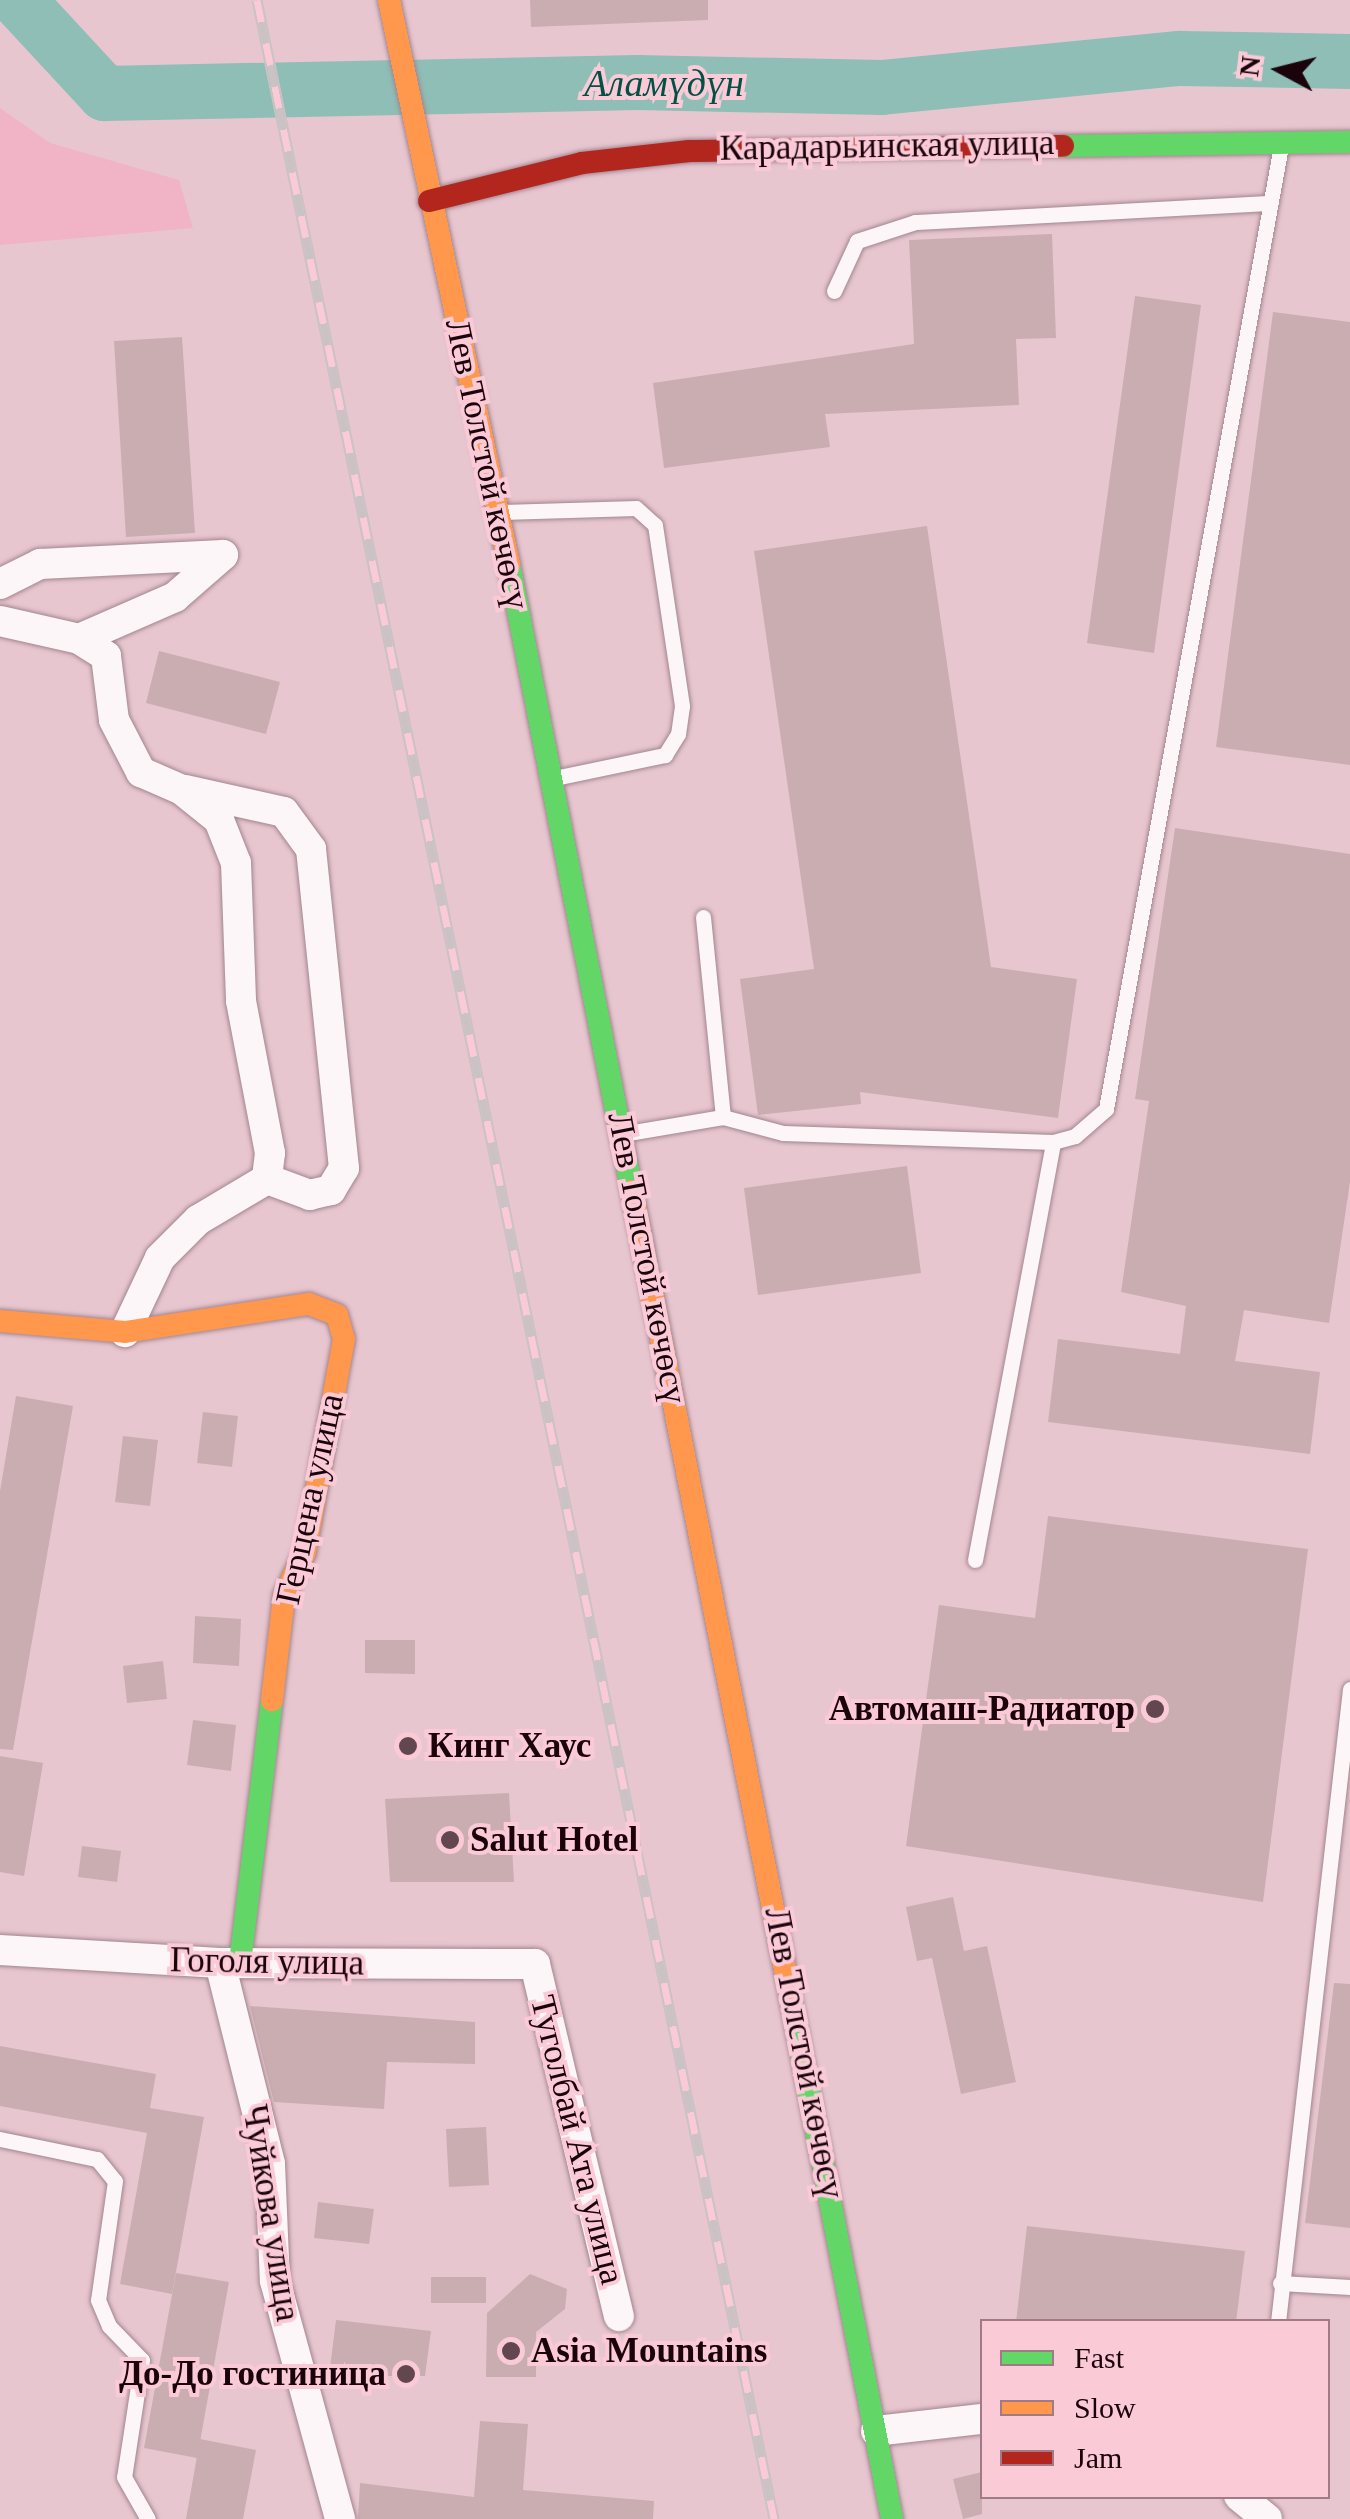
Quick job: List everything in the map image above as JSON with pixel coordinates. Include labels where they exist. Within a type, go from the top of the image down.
[{"type":"main road","name":"Лев Толстой көчөсү","points":[[390,0],[623,1134],[892,2519]]},
{"type":"main road","name":"Карадарьинская улица","points":[[429,201],[582,162],[689,151],[1350,142]]},
{"type":"main road","name":"Герцена улица","points":[[0,1321],[125,1332],[309,1304],[337,1316],[344,1339],[305,1552],[284,1596],[230,1963]]},
{"type":"street","points":[[0,584],[40,564],[223,555],[175,597],[79,639]]},
{"type":"street","points":[[0,621],[79,639],[106,656],[114,720],[141,772],[182,790],[284,812],[311,849],[344,1168],[332,1190],[310,1195],[267,1179]]},
{"type":"street","points":[[182,790],[218,820],[236,863],[241,1002],[270,1152],[267,1179]]},
{"type":"street","points":[[125,1332],[160,1258],[198,1220],[267,1179]]},
{"type":"street","name":"Гоголя улица","points":[[0,1950],[230,1963],[535,1964]]},
{"type":"street","name":"Чуйкова улица","points":[[230,1963],[270,2164],[275,2281],[340,2519]]},
{"type":"street","name":"Туголбай Ата улица","points":[[535,1964],[620,2316]]},
{"type":"street","points":[[876,2431],[980,2418]]},
{"type":"lane","points":[[623,1134],[723,1117],[783,1132],[1053,1142],[1075,1136],[1106,1110],[1282,142]]},
{"type":"lane","points":[[834,290],[858,241],[916,222],[1268,203]]},
{"type":"lane","points":[[498,513],[636,508],[655,525],[682,706],[678,734],[665,755],[550,779]]},
{"type":"lane","points":[[703,917],[723,1117]]},
{"type":"lane","points":[[974,1560],[1053,1142]]},
{"type":"lane","points":[[1278,2319],[1350,1689]]},
{"type":"lane","points":[[0,2138],[97,2158],[115,2181],[98,2300],[108,2326],[142,2360],[124,2477],[148,2519]]},
{"type":"lane","points":[[1280,2283],[1350,2287]]},
{"type":"shaded area","points":[[0,108],[50,143],[179,180],[193,228],[0,245]]},
{"type":"building","points":[[530,0],[708,0],[708,20],[531,27]]},
{"type":"building","points":[[1052,234],[1056,338],[1016,339],[1019,405],[825,414],[830,447],[664,468],[653,383],[914,344],[909,240]]},
{"type":"building","points":[[1135,296],[1201,305],[1154,653],[1087,643]]},
{"type":"building","points":[[1273,312],[1350,322],[1350,765],[1216,747]]},
{"type":"building","points":[[182,337],[195,533],[126,537],[114,341]]},
{"type":"building","points":[[927,526],[991,967],[1077,979],[1058,1118],[860,1092],[861,1104],[758,1115],[740,979],[814,969],[754,551]]},
{"type":"building","points":[[159,651],[280,682],[266,734],[146,703]]},
{"type":"building","points":[[1175,828],[1350,854],[1350,1182],[1329,1323],[1244,1310],[1235,1361],[1320,1372],[1310,1454],[1048,1422],[1058,1339],[1180,1354],[1186,1306],[1121,1292],[1149,1101],[1135,1099]]},
{"type":"building","points":[[907,1166],[921,1273],[758,1295],[744,1188]]},
{"type":"building","points":[[16,1396],[73,1406],[13,1750],[0,1749],[0,1491]]},
{"type":"building","points":[[203,1412],[238,1416],[232,1467],[197,1463]]},
{"type":"building","points":[[123,1436],[158,1440],[150,1506],[115,1502]]},
{"type":"building","name":"Автомаш-Радиатор","points":[[1048,1516],[1308,1549],[1263,1902],[906,1846],[939,1605],[1035,1618]]},
{"type":"building","points":[[195,1616],[241,1619],[239,1666],[193,1663]]},
{"type":"building","points":[[365,1640],[415,1640],[415,1674],[365,1673]]},
{"type":"building","points":[[163,1661],[167,1699],[127,1703],[123,1666]]},
{"type":"building","points":[[193,1720],[236,1725],[231,1771],[187,1765]]},
{"type":"building","points":[[0,1756],[43,1763],[24,1876],[0,1872]]},
{"type":"building","name":"Salut Hotel","points":[[509,1793],[514,1882],[390,1882],[385,1799]]},
{"type":"building","points":[[82,1846],[121,1851],[117,1882],[78,1877]]},
{"type":"building","points":[[953,1897],[964,1951],[987,1946],[1016,2082],[961,2094],[932,1958],[917,1961],[906,1907]]},
{"type":"building","points":[[1334,1983],[1350,1984],[1350,2228],[1305,2223]]},
{"type":"building","points":[[250,2006],[475,2022],[475,2064],[387,2062],[384,2109],[274,2102]]},
{"type":"building","points":[[0,2046],[156,2074],[150,2108],[204,2117],[172,2294],[120,2284],[147,2133],[0,2106]]},
{"type":"building","points":[[486,2127],[489,2185],[449,2187],[446,2129]]},
{"type":"building","points":[[318,2202],[374,2209],[369,2244],[314,2238]]},
{"type":"building","points":[[1027,2226],[1245,2251],[1236,2319],[1016,2319]]},
{"type":"building","points":[[176,2273],[229,2282],[197,2458],[144,2448]]},
{"type":"building","name":"Asia Mountains","points":[[530,2274],[567,2289],[565,2309],[536,2332],[536,2377],[486,2377],[487,2313]]},
{"type":"building","points":[[431,2277],[486,2277],[486,2303],[431,2303]]},
{"type":"building","points":[[336,2320],[431,2331],[425,2376],[329,2376]]},
{"type":"building","points":[[480,2421],[528,2424],[523,2490],[654,2501],[653,2519],[358,2519],[360,2483],[474,2497]]},
{"type":"building","points":[[200,2439],[256,2450],[243,2519],[186,2519]]},
{"type":"building","points":[[980,2472],[982,2514],[963,2519],[953,2479]]},
{"type":"waterway","name":"Аламүдүн","points":[[18,0],[104,93],[637,82],[881,87],[1179,58],[1350,61]]},
{"type":"railway","points":[[257,0],[774,2519]]},
{"type":"traffic: fast","points":[[1063,146],[1350,142]]},
{"type":"traffic: fast","points":[[509,564],[632,1191]]},
{"type":"traffic: fast","points":[[240,1963],[272,1700]]},
{"type":"traffic: fast","points":[[790,1995],[892,2519]]},
{"type":"traffic: slow","points":[[389,0],[509,564]]},
{"type":"traffic: slow","points":[[632,1191],[790,1995]]},
{"type":"traffic: slow","points":[[0,1321],[125,1332],[309,1304],[337,1315],[344,1339],[305,1552],[284,1596],[272,1700]]},
{"type":"traffic: jam","points":[[429,201],[582,163],[689,151],[1063,146]]},
{"type":"place","name":"Автомаш-Радиатор","points":[[1155,1709]]},
{"type":"place","name":"Кинг Хаус","points":[[408,1746]]},
{"type":"place","name":"Salut Hotel","points":[[450,1840]]},
{"type":"place","name":"Asia Mountains","points":[[511,2351]]},
{"type":"place","name":"До-До гостиница","points":[[406,2374]]}]
